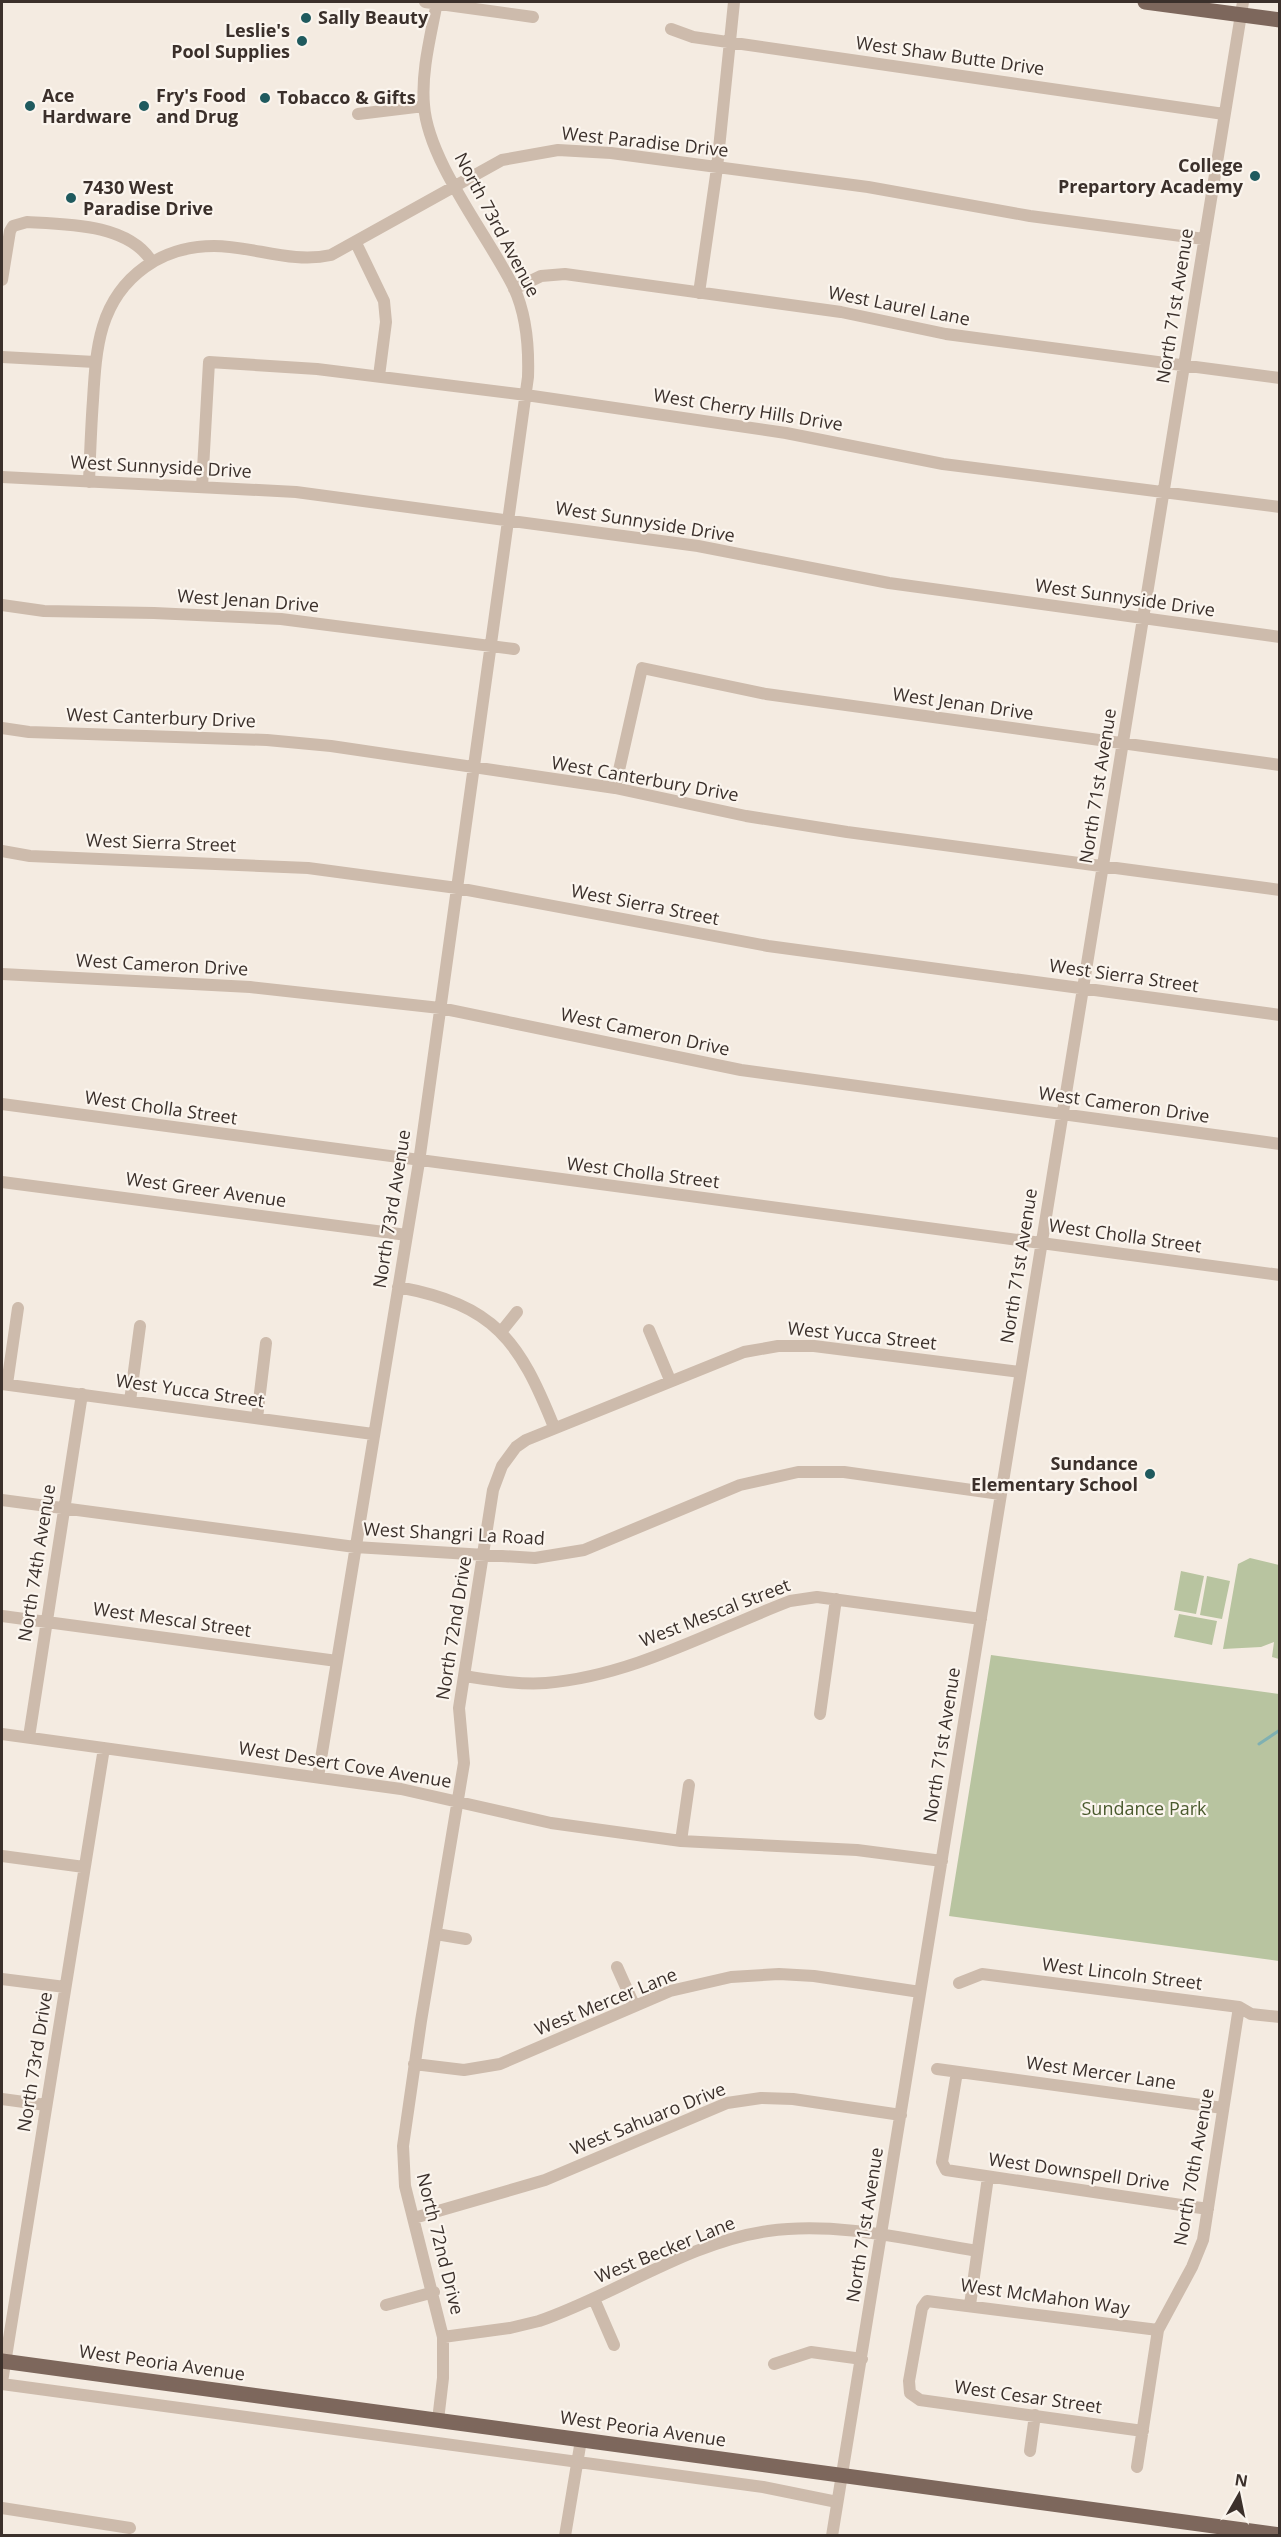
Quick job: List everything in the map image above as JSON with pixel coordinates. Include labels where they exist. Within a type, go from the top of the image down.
[{"type":"main road","points":[[1145,2],[1242,8],[1280,20]]},
{"type":"main road","name":"West Peoria Avenue","points":[[3,2361],[1280,2535]]},
{"type":"street","points":[[433,2],[533,17]]},
{"type":"street","name":"North 73rd Avenue","points":[[318,1777],[419,1162],[526,395],[528,337],[514,289],[455,185],[436,146],[424,106],[433,2]]},
{"type":"street","points":[[699,293],[717,168],[734,2]]},
{"type":"street","name":"North 71st Avenue","points":[[832,2535],[1242,8]]},
{"type":"street","name":"West Shaw Butte Drive","points":[[671,29],[693,37],[1224,114]]},
{"type":"street","points":[[358,114],[424,106]]},
{"type":"street","name":"West Paradise Drive","points":[[89,482],[95,362],[99,334],[107,311],[125,284],[152,262],[183,250],[207,246],[318,258],[356,243],[502,160],[558,150],[604,152],[868,187],[1030,216],[1204,239]]},
{"type":"street","points":[[2,280],[8,237],[13,226],[27,222],[118,234],[140,245],[152,262]]},
{"type":"street","points":[[356,243],[384,301],[386,322],[379,376]]},
{"type":"street","name":"West Laurel Lane","points":[[514,289],[550,274],[841,312],[946,334],[1280,378]]},
{"type":"street","points":[[2,357],[95,362]]},
{"type":"street","name":"West Cherry Hills Drive","points":[[201,487],[209,362],[379,376],[526,395],[786,433],[943,464],[1280,507]]},
{"type":"street","name":"West Sunnyside Drive","points":[[2,477],[297,492],[698,546],[889,583],[1280,637]]},
{"type":"street","name":"West Jenan Drive","points":[[2,605],[44,611],[281,619],[491,645]]},
{"type":"street","points":[[491,645],[514,649]]},
{"type":"street","name":"West Jenan Drive","points":[[615,789],[642,668],[766,694],[1280,765]]},
{"type":"street","name":"West Canterbury Drive","points":[[2,728],[28,732],[267,740],[331,746],[615,789],[746,816],[847,832],[1280,890]]},
{"type":"street","name":"West Sierra Street","points":[[2,851],[30,856],[308,868],[457,888],[768,946],[1280,1015]]},
{"type":"street","name":"West Cameron Drive","points":[[2,974],[250,987],[440,1008],[741,1070],[1280,1144]]},
{"type":"street","name":"West Cholla Street","points":[[2,1104],[419,1162],[1280,1275]]},
{"type":"street","name":"West Greer Avenue","points":[[2,1182],[407,1235]]},
{"type":"street","points":[[398,1287],[454,1301],[501,1332],[534,1376],[554,1427]]},
{"type":"street","points":[[4,1384],[18,1308]]},
{"type":"street","points":[[501,1332],[517,1312]]},
{"type":"street","points":[[130,1401],[141,1326]]},
{"type":"street","points":[[650,1329],[670,1380]]},
{"type":"street","points":[[256,1418],[266,1343]]},
{"type":"street","name":"West Yucca Street","points":[[554,1427],[744,1352],[778,1346],[813,1346],[1020,1372]]},
{"type":"street","name":"West Yucca Street","points":[[4,1384],[374,1434]]},
{"type":"street","name":"North 74th Avenue","points":[[29,1737],[82,1394]]},
{"type":"street","name":"North 72nd Drive","points":[[438,2420],[443,2378],[443,2337],[434,2292],[405,2186],[402,2160],[414,2064],[464,1763],[459,1708],[493,1490],[502,1466],[516,1447],[554,1427]]},
{"type":"street","name":"West Shangri La Road","points":[[2,1500],[355,1547],[535,1558],[567,1554],[600,1544],[740,1485],[798,1472],[844,1472],[1000,1494]]},
{"type":"street","name":"West Mescal Street","points":[[464,1676],[528,1683],[583,1678],[625,1667],[790,1601],[817,1597],[981,1619]]},
{"type":"street","points":[[820,1714],[836,1599]]},
{"type":"street","name":"West Mescal Street","points":[[2,1616],[337,1661]]},
{"type":"street","name":"West Desert Cove Avenue","points":[[2,1734],[401,1789],[551,1823],[681,1841],[857,1850],[942,1861]]},
{"type":"street","name":"North 73rd Drive","points":[[2,2383],[3,2361],[104,1748]]},
{"type":"street","points":[[681,1841],[689,1785]]},
{"type":"street","points":[[2,1856],[84,1867]]},
{"type":"street","points":[[436,1934],[466,1939]]},
{"type":"street","points":[[617,1967],[634,2005]]},
{"type":"street","name":"West Mercer Lane","points":[[414,2064],[464,2070],[500,2064],[634,2005],[670,1991],[710,1981],[764,1974],[814,1976],[920,1992]]},
{"type":"street","name":"West Lincoln Street","points":[[959,1983],[982,1974],[1239,2007],[1251,2013],[1280,2018]]},
{"type":"street","points":[[2,1978],[65,1987]]},
{"type":"street","name":"North 70th Avenue","points":[[1137,2467],[1158,2331],[1201,2248],[1239,2007]]},
{"type":"street","name":"West Mercer Lane","points":[[938,2069],[1223,2108]]},
{"type":"street","name":"West Downspell Drive","points":[[957,2072],[942,2162],[946,2170],[1208,2209]]},
{"type":"street","name":"West Sahuaro Drive","points":[[414,2217],[545,2180],[727,2103],[761,2098],[793,2099],[901,2115]]},
{"type":"street","points":[[2,2099],[46,2105]]},
{"type":"street","points":[[970,2305],[988,2177]]},
{"type":"street","name":"West Becker Lane","points":[[443,2337],[525,2325],[594,2299],[713,2246],[768,2231],[826,2230],[977,2251]]},
{"type":"street","points":[[386,2305],[434,2292]]},
{"type":"street","points":[[594,2299],[614,2345]]},
{"type":"street","name":"West McMahon Way","points":[[910,2392],[909,2381],[920,2318],[927,2301],[1158,2331]]},
{"type":"street","points":[[774,2364],[811,2352],[862,2360]]},
{"type":"street","points":[[2,2383],[577,2462],[837,2502]]},
{"type":"street","name":"West Cesar Street","points":[[910,2392],[920,2400],[1143,2431]]},
{"type":"street","points":[[1030,2451],[1035,2415]]},
{"type":"street","points":[[565,2535],[581,2440]]},
{"type":"street","points":[[2,2508],[130,2528]]},
{"type":"green space","points":[[1250,1558],[1279,1565],[1279,1659],[1272,1657],[1274,1642],[1261,1647],[1223,1649],[1238,1564]]},
{"type":"green space","points":[[1181,1571],[1204,1576],[1196,1614],[1174,1610]]},
{"type":"green space","points":[[1207,1576],[1230,1581],[1222,1619],[1200,1615]]},
{"type":"green space","points":[[1179,1614],[1217,1621],[1212,1645],[1174,1637]]},
{"type":"green space","name":"Sundance Park","points":[[991,1655],[1279,1694],[1279,1961],[949,1916]]},
{"type":"waterway","points":[[1259,1744],[1280,1730]]},
{"type":"place","name":"Sally Beauty","points":[[306,18]]},
{"type":"place","name":"Leslie's Pool Supplies","points":[[302,41]]},
{"type":"place","name":"Tobacco & Gifts","points":[[265,98]]},
{"type":"place","name":"Ace Hardware","points":[[30,106]]},
{"type":"place","name":"Fry's Food and Drug","points":[[144,106]]},
{"type":"place","name":"College Prepartory Academy","points":[[1255,176]]},
{"type":"place","name":"7430 West Paradise Drive","points":[[71,198]]},
{"type":"place","name":"Sundance Elementary School","points":[[1150,1474]]}]
